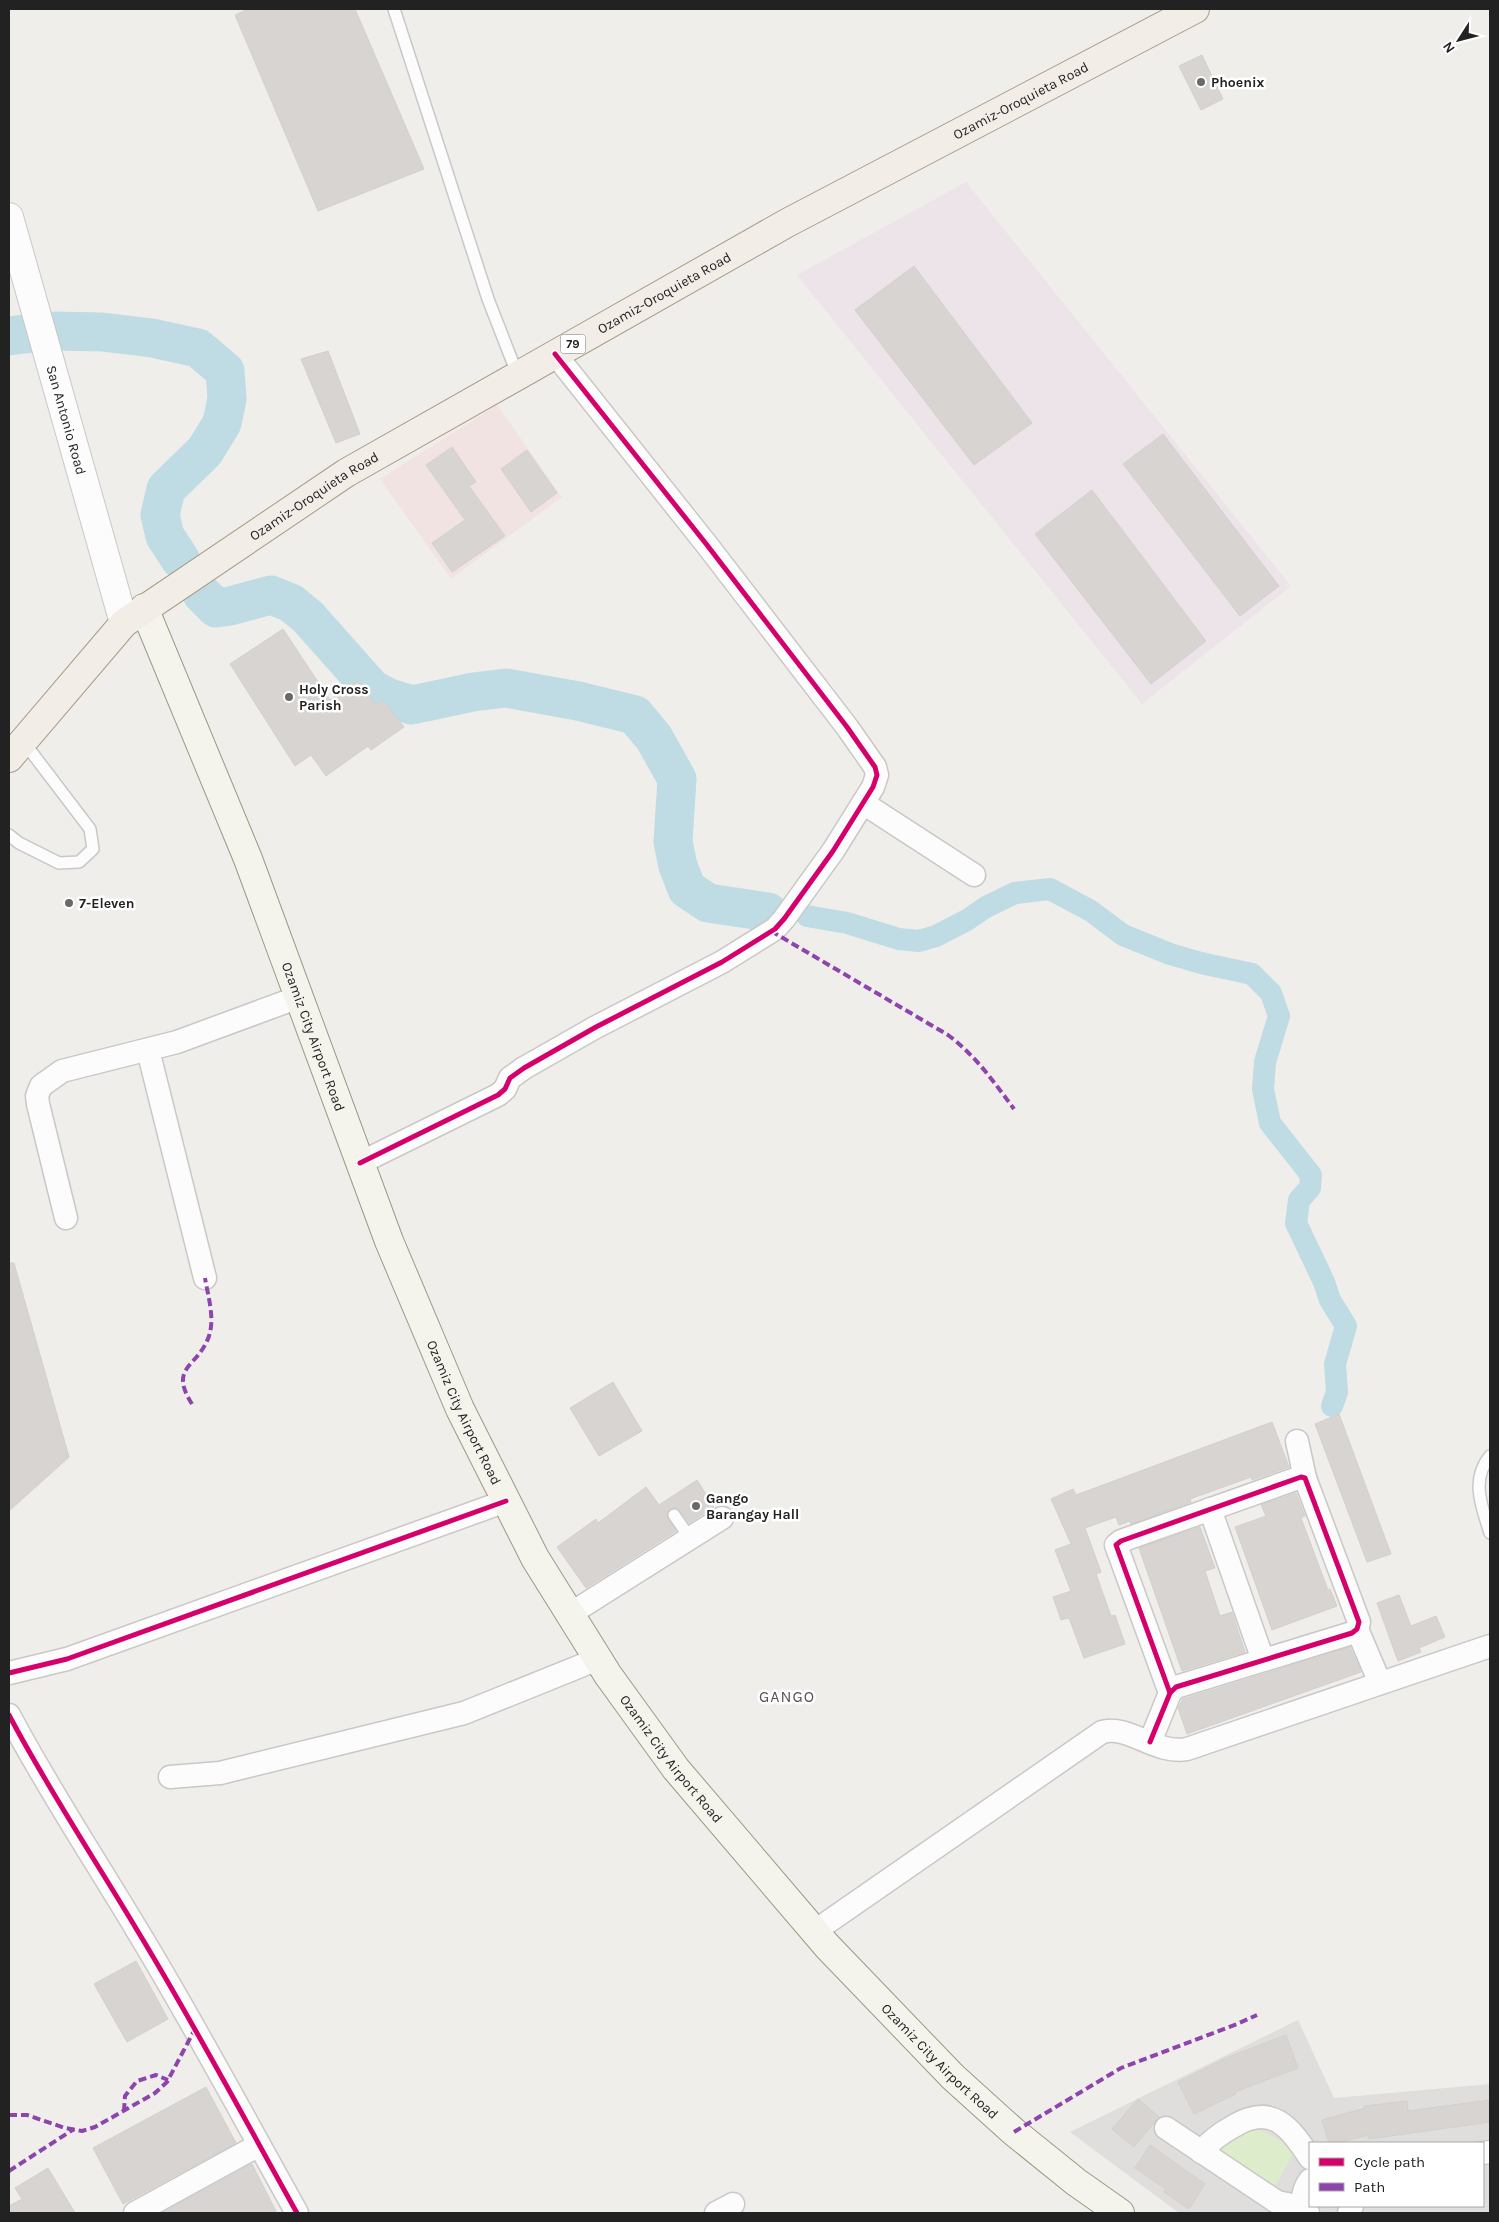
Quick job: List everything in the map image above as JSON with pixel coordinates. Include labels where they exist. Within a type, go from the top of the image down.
[{"type":"main road","name":"Ozamiz-Oroquieta Road","points":[[16,750],[134,616],[346,473],[787,223],[1195,9]]},
{"type":"main road","name":"Ozamiz City Airport Road","points":[[134,616],[248,860],[389,1241],[460,1409],[535,1558],[598,1659],[676,1769],[815,1931],[953,2077],[1014,2132],[1076,2182],[1120,2213]]},
{"type":"street","name":"San Antonio Road","points":[[9,216],[134,616]]},
{"type":"street","points":[[360,1163],[498,1095],[505,1089],[510,1078],[524,1068],[596,1027],[722,962],[775,929],[833,851],[877,775],[875,767],[847,727],[719,561],[555,354]]},
{"type":"street","points":[[862,803],[974,875]]},
{"type":"street","points":[[66,1218],[38,1104],[38,1090],[46,1081],[67,1069],[177,1042],[298,996]]},
{"type":"street","points":[[148,1050],[205,1278]]},
{"type":"street","points":[[1297,1440],[1305,1478],[1359,1622],[1357,1630],[1380,1683]]},
{"type":"street","points":[[1170,1694],[1116,1545],[1121,1541],[1210,1509],[1301,1477],[1305,1478]]},
{"type":"street","points":[[9,1673],[67,1658],[506,1501]]},
{"type":"street","points":[[1210,1509],[1263,1660]]},
{"type":"street","points":[[570,1614],[722,1518]]},
{"type":"street","points":[[1150,1742],[1170,1694],[1176,1687],[1357,1630]]},
{"type":"street","points":[[815,1931],[1102,1732],[1111,1730],[1120,1732],[1167,1750],[1187,1749],[1490,1646]]},
{"type":"street","points":[[170,1777],[220,1773],[464,1713],[598,1659]]},
{"type":"street","points":[[9,1715],[36,1768],[137,1930],[200,2037],[297,2213]]},
{"type":"street","points":[[1202,2152],[1217,2136],[1244,2120],[1258,2115],[1273,2118],[1287,2128],[1309,2157]]},
{"type":"street","points":[[1166,2128],[1277,2202],[1306,2209],[1304,2192],[1309,2182]]},
{"type":"street","points":[[135,2213],[259,2146]]},
{"type":"lane","points":[[394,9],[488,299],[518,376]]},
{"type":"lane","points":[[9,835],[19,843],[59,863],[79,862],[93,849],[90,829],[16,750]]},
{"type":"lane","points":[[1490,1456],[1481,1469],[1478,1487],[1490,1533]]},
{"type":"lane","points":[[674,1515],[690,1538]]},
{"type":"shaded area","points":[[966,182],[1291,586],[1142,704],[797,275]]},
{"type":"shaded area","points":[[497,405],[562,497],[451,579],[380,479]]},
{"type":"shaded area","points":[[1298,2020],[1334,2098],[1490,2084],[1490,2213],[1179,2213],[1070,2132]]},
{"type":"green space","points":[[1256,2128],[1286,2143],[1293,2154],[1277,2183],[1271,2188],[1222,2153],[1221,2148],[1226,2144]]},
{"type":"building","points":[[248,9],[355,9],[424,169],[318,211],[235,15]]},
{"type":"building","name":"Phoenix","points":[[1202,55],[1223,99],[1201,110],[1179,66]]},
{"type":"building","points":[[914,266],[1032,423],[974,465],[855,310]]},
{"type":"building","points":[[328,351],[360,434],[336,443],[301,359]]},
{"type":"building","points":[[1163,434],[1279,586],[1240,616],[1123,464]]},
{"type":"building","points":[[452,447],[476,482],[469,486],[505,536],[452,572],[432,543],[465,520],[426,465]]},
{"type":"building","points":[[527,450],[557,493],[531,512],[501,469]]},
{"type":"building","points":[[1092,490],[1206,641],[1151,684],[1035,534]]},
{"type":"building","name":"Holy Cross Parish","points":[[283,629],[330,700],[358,680],[376,705],[383,700],[404,727],[371,750],[368,746],[326,776],[311,755],[295,766],[230,664]]},
{"type":"building","points":[[9,1263],[14,1263],[69,1457],[9,1511]]},
{"type":"building","points":[[613,1382],[642,1431],[599,1456],[570,1408]]},
{"type":"building","points":[[1339,1414],[1391,1554],[1367,1562],[1315,1424]]},
{"type":"building","points":[[1272,1422],[1289,1467],[1252,1480],[1251,1477],[1190,1499],[1191,1502],[1131,1524],[1130,1521],[1119,1525],[1116,1517],[1085,1528],[1101,1572],[1096,1574],[1111,1616],[1115,1615],[1125,1644],[1084,1658],[1069,1618],[1061,1620],[1053,1597],[1071,1591],[1055,1550],[1071,1544],[1051,1499],[1073,1489],[1076,1495]]},
{"type":"building","points":[[697,1480],[714,1507],[689,1523],[678,1508],[670,1509],[667,1516],[676,1531],[586,1588],[557,1547],[596,1519],[598,1523],[646,1487],[659,1505]]},
{"type":"building","points":[[1296,1493],[1305,1516],[1301,1518],[1328,1590],[1330,1589],[1337,1606],[1272,1630],[1235,1527],[1266,1516],[1261,1505]]},
{"type":"building","points":[[1200,1527],[1215,1568],[1205,1571],[1220,1616],[1232,1612],[1245,1652],[1182,1671],[1139,1548]]},
{"type":"building","points":[[1399,1595],[1411,1626],[1436,1616],[1445,1637],[1419,1648],[1421,1652],[1398,1661],[1377,1603]]},
{"type":"building","points":[[1350,1647],[1361,1672],[1187,1734],[1178,1708],[1183,1699]]},
{"type":"building","points":[[136,1961],[168,2019],[127,2042],[94,1984]]},
{"type":"building","points":[[1286,2035],[1298,2068],[1235,2092],[1236,2094],[1194,2114],[1178,2082],[1226,2058]]},
{"type":"building","points":[[206,2087],[236,2143],[123,2204],[93,2148]]},
{"type":"building","points":[[1138,2099],[1159,2117],[1134,2147],[1112,2129]]},
{"type":"building","points":[[1490,2100],[1490,2122],[1369,2139],[1368,2135],[1341,2142],[1329,2142],[1322,2120],[1365,2108],[1364,2106],[1407,2101],[1408,2111]]},
{"type":"building","points":[[1150,2145],[1205,2184],[1189,2209],[1164,2192],[1166,2189],[1135,2168]]},
{"type":"building","points":[[252,2164],[277,2213],[162,2213]]},
{"type":"building","points":[[48,2168],[75,2213],[9,2213],[9,2206],[22,2199],[15,2188]]},
{"type":"waterway","points":[[56,331],[102,332],[152,338],[198,348],[225,371],[227,399],[222,423],[205,451],[166,489],[160,515],[165,536],[180,559]]},
{"type":"waterway","points":[[9,336],[32,333]]},
{"type":"waterway","points":[[202,594],[216,608],[271,595],[291,603],[308,617],[372,689],[389,698],[412,705],[473,692],[506,688],[578,701],[635,715],[654,738],[677,779],[673,842],[678,866],[687,889],[708,903],[768,912]]},
{"type":"waterway","points":[[807,916],[847,923],[899,939],[919,941],[936,936],[967,920],[986,907],[1015,893],[1050,889],[1091,911],[1123,935],[1170,954],[1252,974],[1271,993],[1279,1016],[1265,1062],[1263,1089],[1270,1123],[1311,1175],[1310,1188],[1299,1200],[1296,1223],[1324,1282],[1330,1300],[1346,1326],[1335,1364],[1337,1392],[1332,1406]]},
{"type":"marked path","points":[[771,931],[948,1035],[975,1060],[1014,1109]]},
{"type":"marked path","points":[[192,1404],[185,1391],[183,1382],[187,1368],[204,1347],[211,1329],[210,1307],[205,1278]]},
{"type":"marked path","points":[[1014,2132],[1121,2068],[1257,2015]]},
{"type":"marked path","points":[[9,2115],[27,2115],[65,2128],[82,2131],[95,2127],[155,2093],[167,2082],[195,2029]]},
{"type":"marked path","points":[[124,2111],[125,2096],[137,2081],[156,2075],[168,2080]]},
{"type":"marked path","points":[[9,2171],[74,2129]]},
{"type":"cycle path","points":[[360,1163],[498,1095],[505,1089],[510,1078],[524,1068],[596,1027],[722,962],[775,929],[833,851],[873,787],[877,775],[875,767],[847,727],[707,545],[555,354]]},
{"type":"cycle path","points":[[1150,1742],[1170,1693],[1176,1687],[1352,1633],[1357,1629],[1359,1622],[1305,1478],[1301,1477],[1121,1541],[1116,1545],[1170,1693]]},
{"type":"cycle path","points":[[9,1673],[67,1659],[506,1501]]},
{"type":"cycle path","points":[[9,1715],[55,1797],[121,1903],[178,2000],[297,2213]]},
{"type":"place","name":"Phoenix","points":[[1201,82]]},
{"type":"place","name":"Holy Cross Parish","points":[[289,697]]},
{"type":"place","name":"7-Eleven","points":[[69,903]]},
{"type":"place","name":"Gango Barangay Hall","points":[[696,1506]]},
{"type":"district","name":"GANGO","points":[[787,1696]]}]
